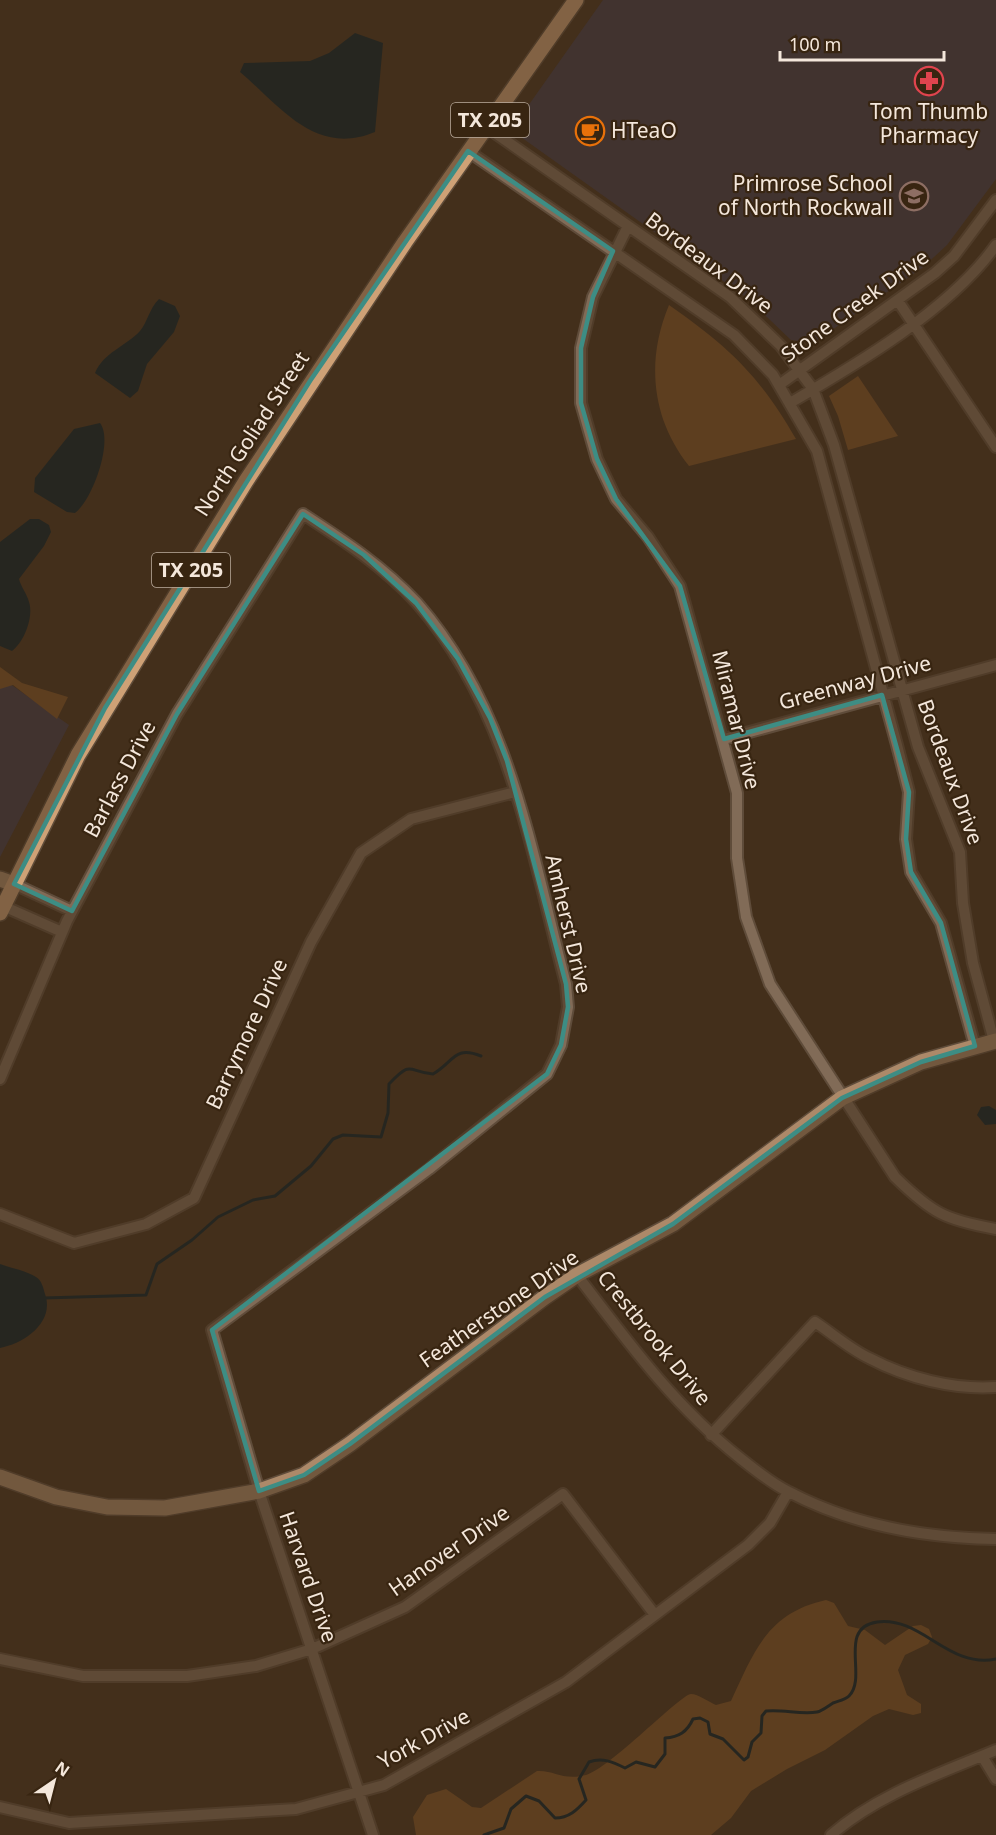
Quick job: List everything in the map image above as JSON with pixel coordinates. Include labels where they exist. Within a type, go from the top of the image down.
[{"type":"main road","name":"North Goliad Street","points":[[1,908],[7,881],[105,708],[310,381],[485,126],[576,0]]},
{"type":"street","name":"Bordeaux Drive","points":[[485,126],[730,297],[759,323],[800,368],[813,389],[834,445],[900,690],[918,747],[960,852],[963,903],[973,963],[995,1041]]},
{"type":"street","name":"Bordeaux Drive","points":[[468,151],[734,335],[779,385],[790,403],[817,451],[909,792],[906,839],[911,872],[941,923],[975,1046]]},
{"type":"street","name":"Stone Creek Drive","points":[[779,385],[800,368],[898,302],[954,256],[992,214],[996,200]]},
{"type":"street","name":"Miramar Drive","points":[[628,226],[593,297],[580,348],[581,403],[597,459],[616,499],[648,537],[680,586],[724,739],[737,793],[737,858],[746,917],[770,984],[895,1177],[922,1203],[956,1222],[996,1228]]},
{"type":"street","name":"Stone Creek Drive","points":[[790,403],[914,324],[956,290],[996,245]]},
{"type":"street","points":[[898,302],[996,447]]},
{"type":"street","name":"Amherst Drive","points":[[212,1330],[429,1169],[547,1074],[561,1045],[568,1007],[566,984],[507,761],[490,718],[458,659],[416,603],[364,555],[303,514]]},
{"type":"street","name":"Barlass Drive","points":[[0,1078],[72,911],[177,714],[303,514]]},
{"type":"street","points":[[845,557],[863,553]]},
{"type":"street","name":"Greenway Drive","points":[[724,739],[996,665]]},
{"type":"street","name":"Barrymore Drive","points":[[0,1214],[74,1243],[146,1224],[194,1198],[311,942],[362,853],[411,819],[515,792]]},
{"type":"street","points":[[7,881],[72,911]]},
{"type":"street","points":[[1,908],[62,932]]},
{"type":"street","name":"Featherstone Drive","points":[[0,1477],[56,1497],[107,1507],[165,1508],[259,1491],[304,1475],[350,1444],[577,1275],[673,1224],[842,1098],[921,1062],[995,1041]]},
{"type":"street","name":"Crestbrook Drive","points":[[577,1275],[669,1393],[711,1435],[788,1492],[865,1522],[953,1539],[996,1539]]},
{"type":"street","points":[[711,1435],[815,1322],[869,1358],[926,1381],[983,1388],[996,1387]]},
{"type":"street","name":"Harvard Drive","points":[[212,1330],[259,1491],[373,1835]]},
{"type":"street","name":"York Drive","points":[[0,1807],[69,1823],[296,1809],[384,1785],[566,1682],[748,1545],[770,1523],[788,1492]]},
{"type":"street","name":"Hanover Drive","points":[[0,1659],[83,1676],[187,1676],[256,1666],[312,1649],[405,1607],[563,1494],[655,1615]]},
{"type":"street","points":[[831,1835],[859,1813],[894,1794],[996,1750]]},
{"type":"street","points":[[982,1756],[996,1779]]},
{"type":"highlighted area","points":[[468,151],[613,251],[593,297],[581,348],[581,403],[597,459],[616,499],[680,586],[724,739],[882,695],[909,792],[906,839],[911,872],[941,923],[975,1046],[921,1062],[842,1098],[673,1224],[545,1297],[350,1444],[304,1475],[259,1491],[212,1330],[547,1074],[561,1045],[568,1007],[566,984],[507,761],[490,718],[458,659],[416,603],[364,555],[303,514],[177,714],[72,911],[14,884],[105,708],[310,381]]},
{"type":"shaded area","points":[[603,0],[996,0],[996,179],[947,245],[922,268],[813,343],[791,340],[747,298],[511,130]]},
{"type":"shaded area","points":[[669,305],[709,335],[741,364],[769,397],[796,439],[689,466],[676,448],[667,428],[656,388],[657,347]]},
{"type":"shaded area","points":[[858,376],[898,436],[848,450],[838,416],[829,396]]},
{"type":"shaded area","points":[[0,667],[22,683],[68,697],[57,719],[13,685],[0,689]]},
{"type":"shaded area","points":[[0,677],[69,725],[0,857]]},
{"type":"shaded area","points":[[826,1600],[834,1603],[848,1626],[865,1630],[885,1645],[913,1626],[921,1625],[929,1629],[932,1637],[928,1644],[905,1655],[898,1670],[907,1695],[921,1704],[921,1713],[913,1715],[889,1709],[873,1716],[825,1750],[751,1791],[731,1818],[711,1835],[416,1835],[413,1817],[427,1795],[446,1789],[472,1807],[481,1808],[537,1771],[578,1777],[597,1770],[691,1694],[716,1705],[731,1701],[747,1666],[765,1637],[776,1625],[789,1614]]},
{"type":"water","points":[[355,33],[383,43],[375,132],[354,138],[334,138],[316,133],[284,113],[240,72],[244,63],[310,61],[329,53]]},
{"type":"water","points":[[159,299],[175,306],[180,316],[174,332],[147,364],[138,391],[130,398],[95,373],[109,355],[140,331]]},
{"type":"water","points":[[100,423],[104,432],[103,456],[94,484],[82,506],[75,513],[67,512],[34,492],[35,478],[74,429]]},
{"type":"water","points":[[30,519],[39,519],[49,525],[51,532],[44,546],[19,579],[28,599],[30,615],[24,635],[12,651],[0,646],[0,542]]},
{"type":"water","points":[[989,1106],[996,1110],[996,1124],[985,1125],[977,1115],[981,1107]]},
{"type":"water","points":[[0,1264],[28,1273],[38,1279],[43,1287],[47,1304],[46,1314],[36,1330],[19,1341],[0,1348]]},
{"type":"waterway","points":[[44,1298],[146,1295],[157,1264],[192,1240],[218,1217],[253,1200],[275,1196],[311,1166],[333,1139],[343,1135],[381,1137],[388,1113],[389,1084],[402,1072],[410,1069],[433,1074],[459,1054],[465,1052],[481,1056]]},
{"type":"waterway","points":[[484,1835],[504,1828],[511,1809],[526,1796],[539,1801],[555,1818],[572,1813],[586,1800],[579,1779],[589,1762],[603,1760],[625,1768],[636,1762],[655,1767],[665,1754],[665,1738],[682,1733],[693,1719],[700,1718],[708,1722],[710,1734],[723,1739],[744,1760],[748,1757],[752,1742],[761,1733],[762,1716],[766,1711],[817,1712],[849,1696],[854,1688],[856,1677],[855,1654],[858,1633],[865,1626],[877,1622],[893,1622],[908,1627],[963,1657],[979,1660],[996,1659]]},
{"type":"place","name":"Tom Thumb Pharmacy","points":[[929,81]]},
{"type":"place","name":"HTeaO","points":[[590,131]]},
{"type":"place","name":"Primrose School of North Rockwall","points":[[914,196]]}]
